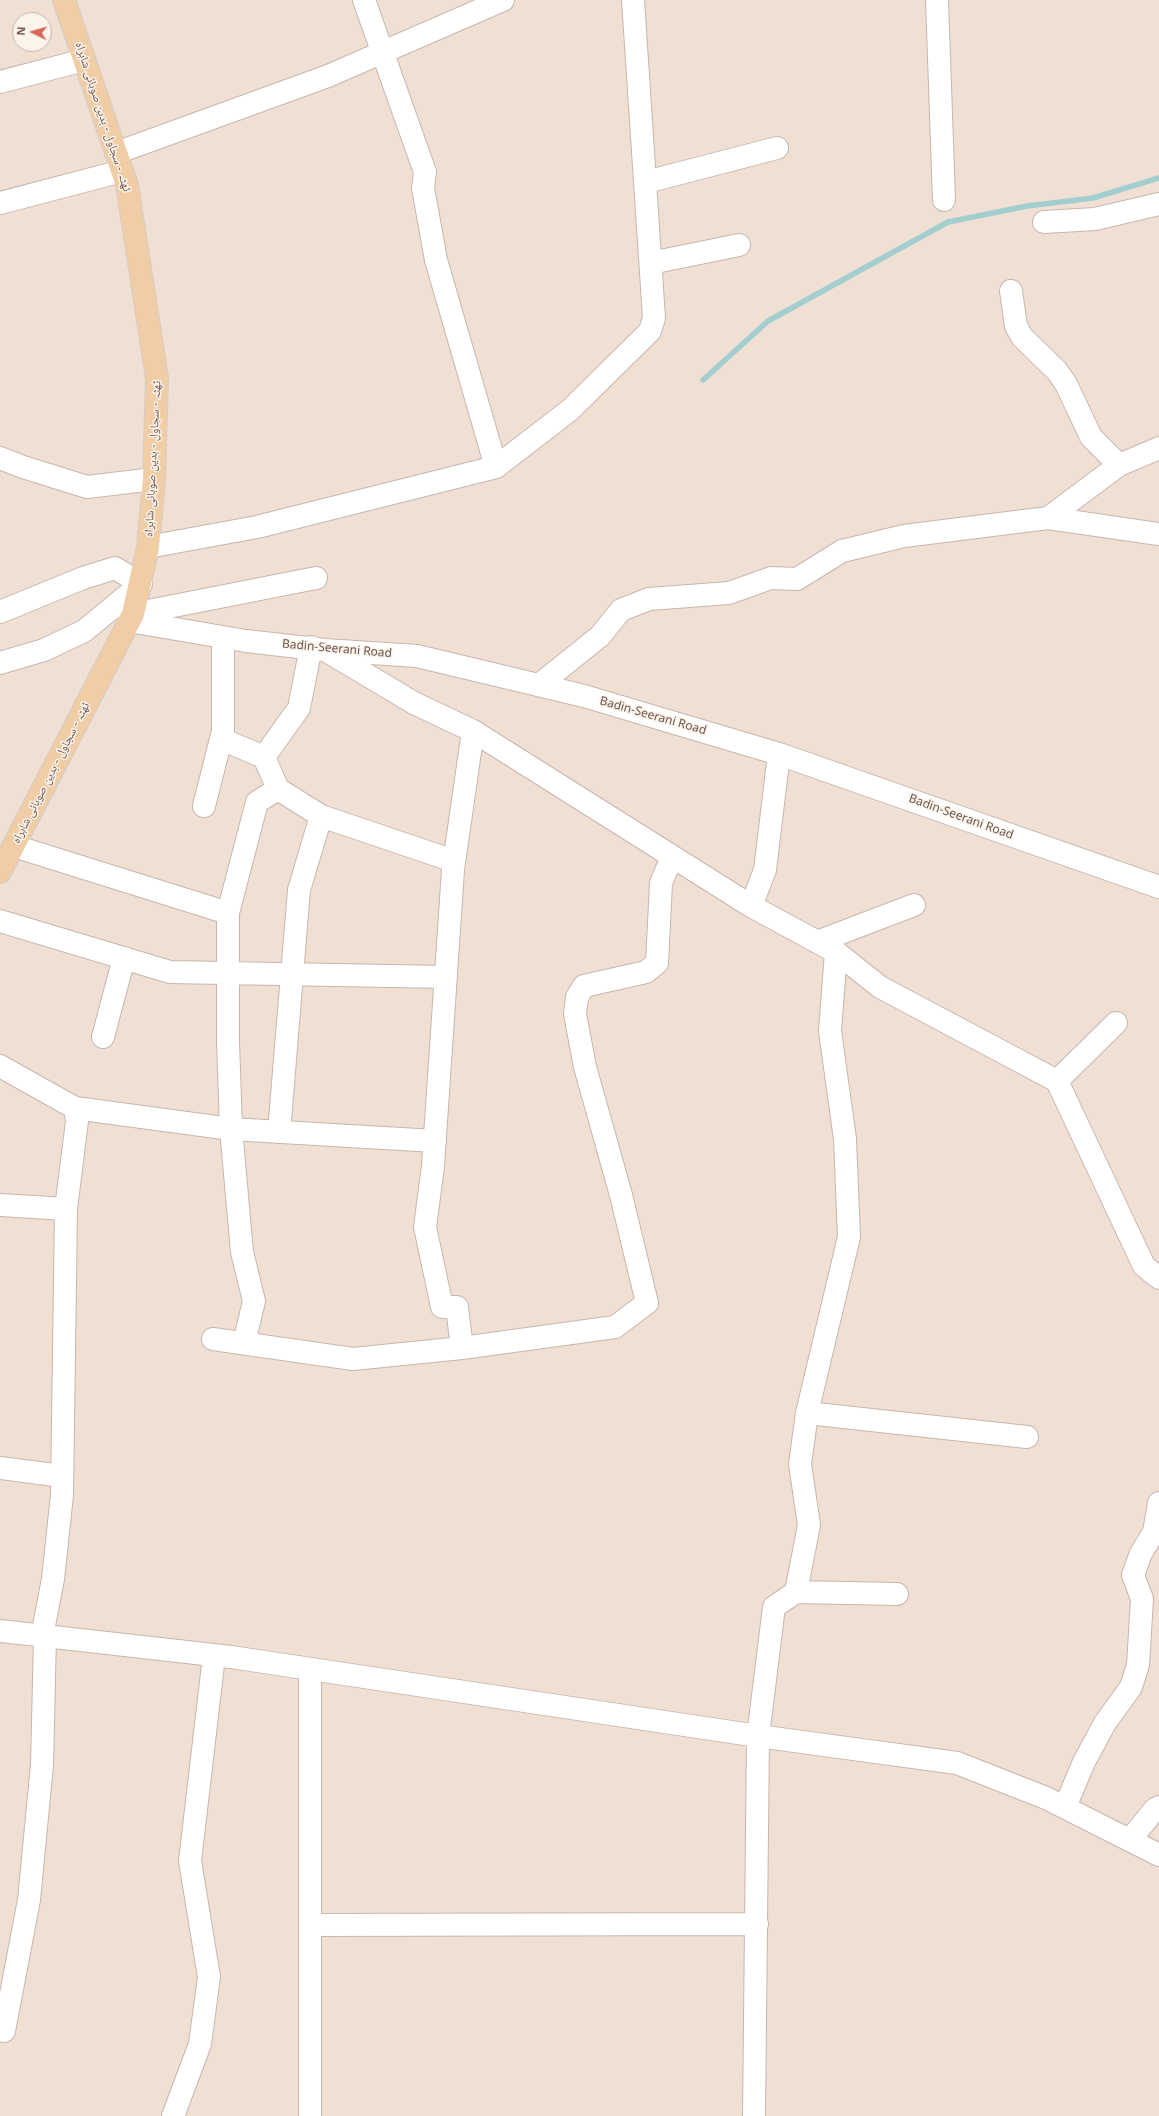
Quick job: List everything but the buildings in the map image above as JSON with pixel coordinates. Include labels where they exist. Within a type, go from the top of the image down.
[{"type":"main road","name":"ٹھٹہ - سجاول - بدین صوبائی شاہراہ","points":[[0,872],[131,617],[141,584],[148,547],[154,479],[157,378],[127,186],[64,0]]},
{"type":"street","points":[[364,0],[381,53],[425,172],[423,188],[436,260],[496,467]]},
{"type":"street","points":[[0,203],[119,162],[328,76],[503,0]]},
{"type":"street","points":[[148,547],[257,527],[496,467],[570,410],[650,331],[654,318],[633,0]]},
{"type":"street","points":[[937,0],[937,46],[944,200]]},
{"type":"street","points":[[0,82],[84,60]]},
{"type":"street","points":[[646,182],[778,148]]},
{"type":"street","points":[[1044,222],[1094,220],[1159,204]]},
{"type":"street","points":[[651,263],[739,245]]},
{"type":"street","points":[[1011,291],[1016,326],[1022,337],[1057,371],[1066,384],[1091,437],[1119,465]]},
{"type":"street","points":[[1048,518],[1119,465],[1159,448]]},
{"type":"street","points":[[0,458],[23,468],[87,486],[154,479]]},
{"type":"street","points":[[539,685],[600,636],[621,610],[648,599],[729,593],[771,578],[797,579],[842,551],[904,536],[1048,518],[1159,534]]},
{"type":"street","points":[[0,612],[83,578],[115,568],[141,584],[84,631],[44,650],[0,663]]},
{"type":"street","points":[[131,617],[316,578]]},
{"type":"street","name":"Badin-Seerani Road","points":[[131,617],[224,638],[318,649],[417,656],[584,696],[779,754],[1159,887]]},
{"type":"street","points":[[204,806],[223,731],[224,638]]},
{"type":"street","points":[[264,757],[299,708],[318,649],[414,703],[472,731],[751,906],[836,952],[880,987],[1057,1081],[1144,1266],[1158,1276]]},
{"type":"street","points":[[462,1348],[457,1307],[442,1307],[425,1227],[435,1141],[454,861],[472,731]]},
{"type":"street","points":[[221,739],[264,757],[278,789],[321,816],[454,861]]},
{"type":"street","points":[[751,906],[765,870],[779,754]]},
{"type":"street","points":[[244,1343],[254,1301],[242,1252],[231,1129],[228,1042],[228,913],[257,802],[278,789]]},
{"type":"street","points":[[279,1132],[299,890],[321,816]]},
{"type":"street","points":[[14,846],[228,913]]},
{"type":"street","points":[[213,1339],[353,1359],[462,1348],[615,1327],[647,1303],[621,1195],[585,1067],[575,1014],[577,997],[584,986],[646,972],[656,963],[661,883],[672,857]]},
{"type":"street","points":[[817,942],[914,905]]},
{"type":"street","points":[[0,921],[170,972],[446,977]]},
{"type":"street","points":[[796,1592],[810,1525],[800,1464],[807,1413],[849,1237],[845,1139],[830,1031],[836,952]]},
{"type":"street","points":[[103,1037],[124,958]]},
{"type":"street","points":[[1057,1081],[1116,1023]]},
{"type":"street","points":[[0,1066],[75,1108],[231,1129],[435,1141]]},
{"type":"street","points":[[4,2031],[28,1900],[42,1765],[44,1637],[42,1636],[53,1579],[62,1495],[66,1210],[77,1121],[75,1108]]},
{"type":"street","points":[[0,1205],[66,1210]]},
{"type":"street","points":[[807,1413],[1027,1437]]},
{"type":"street","points":[[0,1468],[62,1476]]},
{"type":"street","points":[[1065,1807],[1084,1762],[1104,1723],[1131,1687],[1136,1672],[1138,1665],[1142,1599],[1133,1575],[1141,1553],[1154,1532],[1159,1503]]},
{"type":"street","points":[[754,2116],[758,1736],[774,1607],[796,1592],[897,1594]]},
{"type":"street","points":[[0,1631],[214,1656],[310,1669],[758,1736],[957,1763],[1046,1798],[1159,1855]]},
{"type":"street","points":[[173,2116],[200,2044],[209,1977],[190,1861],[214,1656]]},
{"type":"street","points":[[310,1669],[310,2116]]},
{"type":"street","points":[[1130,1840],[1154,1809],[1159,1807]]},
{"type":"street","points":[[310,1925],[756,1924]]},
{"type":"shaded area","points":[[0,0],[1159,0],[1159,2116],[0,2116]]},
{"type":"waterway","points":[[703,380],[768,321],[948,222],[1027,206],[1093,198],[1159,178]]}]
